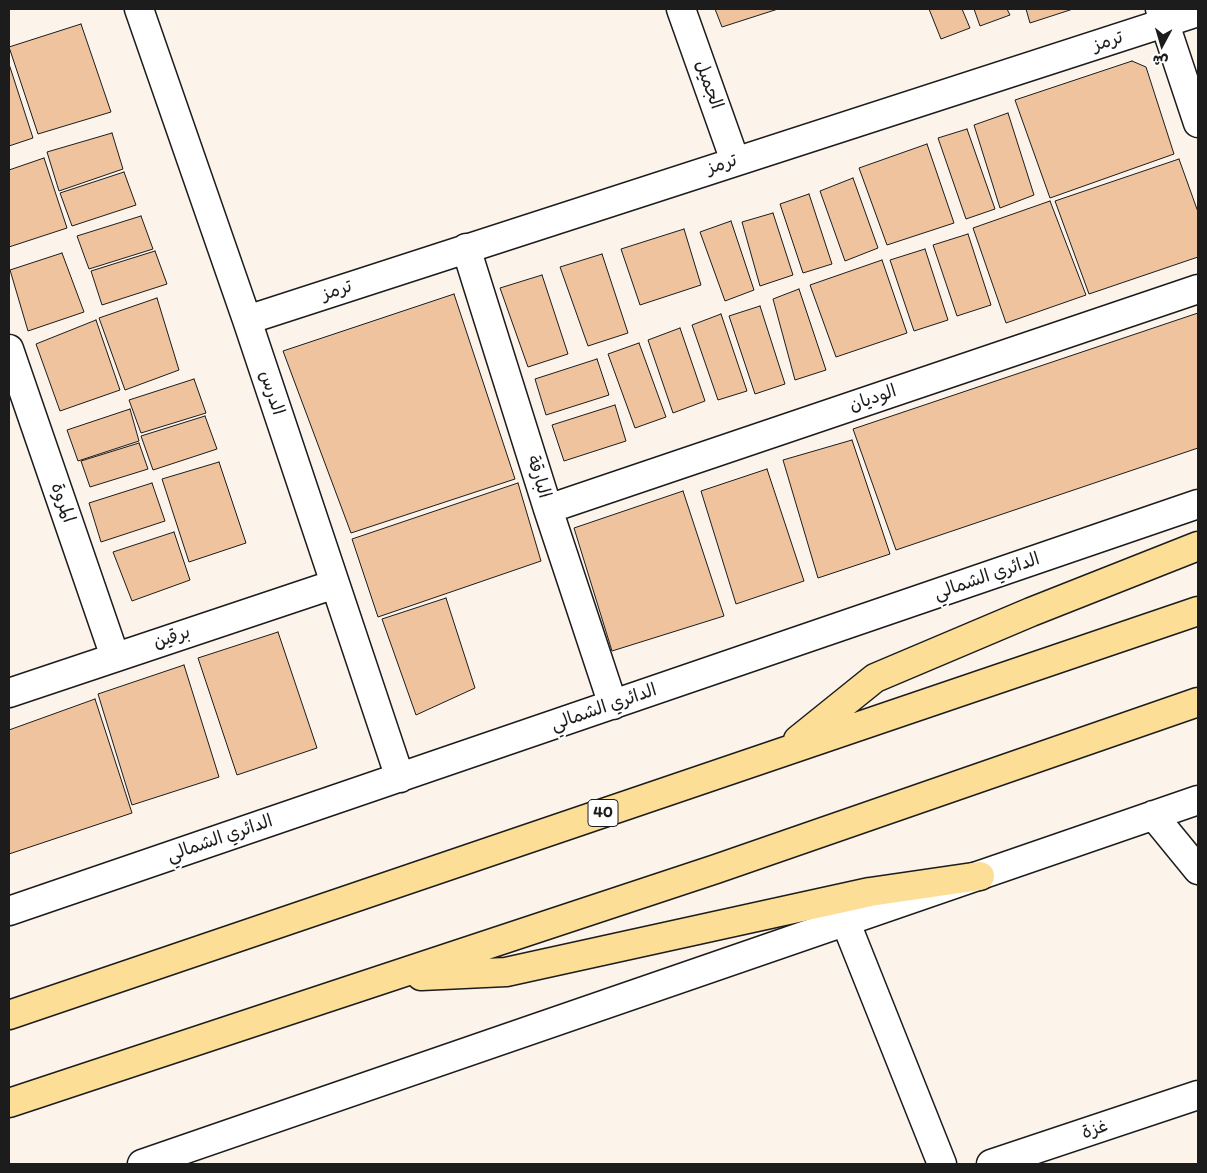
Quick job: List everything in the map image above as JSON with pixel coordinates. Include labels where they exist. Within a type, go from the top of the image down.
[{"type":"highway","points":[[784,752],[875,678],[1031,612],[1198,546]]},
{"type":"highway","name":"40","points":[[9,1015],[1198,611]]},
{"type":"highway","points":[[9,1103],[716,869],[1198,702]]},
{"type":"highway","points":[[386,978],[506,972],[870,892],[980,876]]},
{"type":"street","name":"الدرس","points":[[139,9],[247,320],[400,778]]},
{"type":"street","name":"الجميل","points":[[681,9],[735,160]]},
{"type":"street","name":"ترمز","points":[[247,320],[735,160],[1162,16],[1198,12]]},
{"type":"street","points":[[1162,16],[1198,123]]},
{"type":"street","name":"البارقة","points":[[466,248],[548,509],[613,705]]},
{"type":"street","name":"الوديان","points":[[548,509],[1198,289]]},
{"type":"street","name":"المروة","points":[[9,349],[115,657]]},
{"type":"street","name":"الدائري الشمالي","points":[[9,911],[1198,504]]},
{"type":"street","name":"برقين","points":[[9,693],[335,584]]},
{"type":"street","points":[[142,1164],[846,923],[1198,800]]},
{"type":"street","points":[[1153,816],[1198,870]]},
{"type":"street","points":[[846,923],[942,1164]]},
{"type":"street","name":"غزة","points":[[991,1164],[1198,1095]]},
{"type":"building","points":[[715,9],[778,9],[722,27]]},
{"type":"building","points":[[929,9],[962,9],[970,28],[941,39]]},
{"type":"building","points":[[974,9],[1007,9],[1010,15],[980,26]]},
{"type":"building","points":[[1026,9],[1073,9],[1030,23]]},
{"type":"building","points":[[81,24],[111,112],[38,134],[9,47]]},
{"type":"building","points":[[1132,61],[1146,67],[1174,154],[1050,198],[1015,100]]},
{"type":"building","points":[[9,64],[33,138],[9,146]]},
{"type":"building","points":[[1008,113],[1034,195],[1000,208],[974,125]]},
{"type":"building","points":[[967,129],[995,209],[966,219],[938,138]]},
{"type":"building","points":[[112,133],[123,169],[59,191],[47,152]]},
{"type":"building","points":[[927,144],[954,223],[887,245],[859,168]]},
{"type":"building","points":[[44,158],[67,228],[9,247],[9,170]]},
{"type":"building","points":[[1179,159],[1198,212],[1198,257],[1089,294],[1055,201]]},
{"type":"building","points":[[124,172],[136,205],[72,226],[60,193]]},
{"type":"building","points":[[853,178],[878,248],[845,261],[820,191]]},
{"type":"building","points":[[809,194],[832,264],[803,273],[780,204]]},
{"type":"building","points":[[1050,201],[1086,295],[1006,323],[973,228]]},
{"type":"building","points":[[773,213],[793,275],[760,286],[742,222]]},
{"type":"building","points":[[141,216],[153,249],[89,269],[77,236]]},
{"type":"building","points":[[731,221],[754,290],[725,301],[700,232]]},
{"type":"building","points":[[684,229],[701,285],[640,305],[621,249]]},
{"type":"building","points":[[968,234],[991,305],[957,316],[933,245]]},
{"type":"building","points":[[925,249],[948,320],[914,331],[890,260]]},
{"type":"building","points":[[155,251],[167,284],[102,305],[91,271]]},
{"type":"building","points":[[62,253],[84,312],[28,331],[10,270]]},
{"type":"building","points":[[602,254],[628,333],[588,346],[560,267]]},
{"type":"building","points":[[882,260],[907,333],[836,357],[810,285]]},
{"type":"building","points":[[542,275],[568,354],[528,367],[500,288]]},
{"type":"building","points":[[799,289],[826,370],[795,380],[773,299]]},
{"type":"building","points":[[454,294],[515,479],[351,533],[283,351]]},
{"type":"building","points":[[157,298],[179,370],[125,390],[99,318]]},
{"type":"building","points":[[760,306],[785,384],[755,394],[729,316]]},
{"type":"building","points":[[1198,313],[1198,448],[896,550],[853,429]]},
{"type":"building","points":[[721,314],[747,391],[718,400],[692,325]]},
{"type":"building","points":[[96,320],[120,390],[60,411],[36,344]]},
{"type":"building","points":[[680,328],[705,401],[673,413],[648,340]]},
{"type":"building","points":[[639,343],[666,417],[635,428],[608,354]]},
{"type":"building","points":[[597,359],[609,395],[546,415],[535,379]]},
{"type":"building","points":[[194,379],[206,413],[141,433],[129,400]]},
{"type":"building","points":[[615,405],[626,441],[564,461],[552,425]]},
{"type":"building","points":[[130,409],[139,441],[78,461],[67,430]]},
{"type":"building","points":[[205,416],[217,449],[153,470],[141,436]]},
{"type":"building","points":[[852,440],[890,554],[818,578],[783,460]]},
{"type":"building","points":[[139,443],[148,469],[90,487],[81,461]]},
{"type":"building","points":[[219,462],[246,543],[189,562],[162,479]]},
{"type":"building","points":[[767,469],[804,581],[736,604],[701,491]]},
{"type":"building","points":[[152,483],[165,521],[101,542],[89,503]]},
{"type":"building","points":[[518,483],[541,561],[378,617],[352,539]]},
{"type":"building","points":[[683,491],[724,616],[612,651],[574,528]]},
{"type":"building","points":[[174,532],[190,580],[132,601],[113,552]]},
{"type":"building","points":[[446,598],[475,688],[416,715],[382,619]]},
{"type":"building","points":[[278,632],[317,748],[237,775],[198,658]]},
{"type":"building","points":[[184,665],[219,777],[132,805],[98,694]]},
{"type":"building","points":[[95,699],[132,813],[9,854],[9,730]]}]
